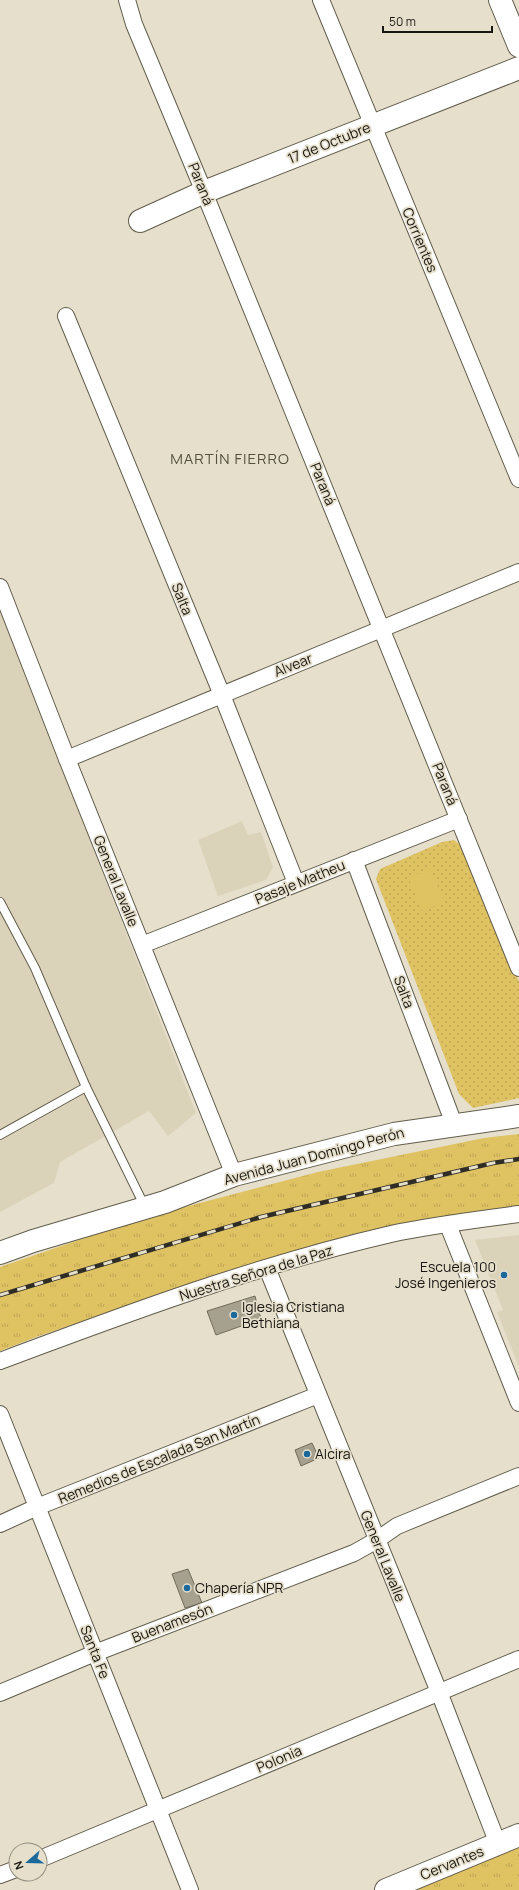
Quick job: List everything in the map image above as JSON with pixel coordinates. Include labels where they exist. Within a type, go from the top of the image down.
[{"type":"street","name":"Paraná","points":[[127,0],[134,24],[204,192],[519,968]]},
{"type":"street","name":"Corrientes","points":[[321,0],[519,479]]},
{"type":"street","points":[[500,0],[519,46]]},
{"type":"street","name":"17 de Octubre","points":[[140,221],[204,192],[519,68]]},
{"type":"street","name":"Salta","points":[[66,316],[222,695],[296,884]]},
{"type":"street","name":"Alvear","points":[[67,759],[519,572]]},
{"type":"street","name":"General Lavalle","points":[[0,587],[67,759],[234,1175]]},
{"type":"street","name":"Pasaje Matheu","points":[[142,945],[459,819]]},
{"type":"street","name":"Salta","points":[[354,860],[454,1124]]},
{"type":"street","name":"Avenida Juan Domingo Perón","points":[[0,1253],[33,1241],[166,1202],[234,1175],[394,1134],[454,1124],[519,1116]]},
{"type":"street","name":"Nuestra Señora de la Paz","points":[[0,1361],[178,1297],[267,1268],[392,1234],[519,1214]]},
{"type":"street","points":[[448,1224],[519,1403]]},
{"type":"street","name":"General Lavalle","points":[[267,1268],[439,1692],[498,1844]]},
{"type":"street","name":"Remedios de Escalada San Martín","points":[[0,1524],[37,1507],[318,1395]]},
{"type":"street","name":"Santa Fe","points":[[0,1414],[190,1890]]},
{"type":"street","name":"Buenamesón","points":[[0,1693],[96,1653],[354,1553],[377,1540],[397,1526],[519,1476]]},
{"type":"street","name":"Polonia","points":[[48,1856],[519,1659]]},
{"type":"street","name":"Cervantes","points":[[386,1890],[519,1835]]},
{"type":"lane","points":[[0,902],[35,968],[86,1087],[146,1208]]},
{"type":"lane","points":[[0,1135],[86,1087]]},
{"type":"shaded area","points":[[0,608],[196,1113],[168,1136],[149,1111],[60,1162],[54,1183],[0,1212]]},
{"type":"shaded area","points":[[242,821],[248,835],[261,832],[273,867],[266,880],[218,896],[198,840]]},
{"type":"shaded area","name":"Escuela 100 José Ingenieros","points":[[519,1235],[519,1367],[497,1312],[503,1310],[475,1240]]},
{"type":"green space","points":[[454,840],[464,848],[519,982],[519,1098],[473,1108],[459,1094],[376,879],[380,869],[442,842]]},
{"type":"green space","points":[[431,869],[444,902],[422,911],[408,877]]},
{"type":"green space","points":[[519,1134],[519,1206],[381,1229],[223,1274],[36,1337],[0,1351],[0,1267],[143,1218],[318,1172],[484,1138]]},
{"type":"green space","points":[[519,1835],[519,1890],[386,1890]]},
{"type":"building","name":"Iglesia Cristiana Bethiana","points":[[255,1296],[261,1319],[216,1335],[207,1311]]},
{"type":"building","name":"Alcira","points":[[312,1443],[319,1458],[301,1466],[295,1450]]},
{"type":"building","name":"Chapería NPR","points":[[188,1569],[202,1603],[185,1608],[172,1574]]},
{"type":"railway","points":[[0,1295],[261,1217],[493,1163],[519,1159]]},
{"type":"place","name":"Escuela 100 José Ingenieros","points":[[504,1275]]},
{"type":"place","name":"Iglesia Cristiana Bethiana","points":[[234,1315]]},
{"type":"place","name":"Alcira","points":[[307,1454]]},
{"type":"place","name":"Chapería NPR","points":[[187,1588]]},
{"type":"district","name":"MARTÍN FIERRO","points":[[230,459]]}]
